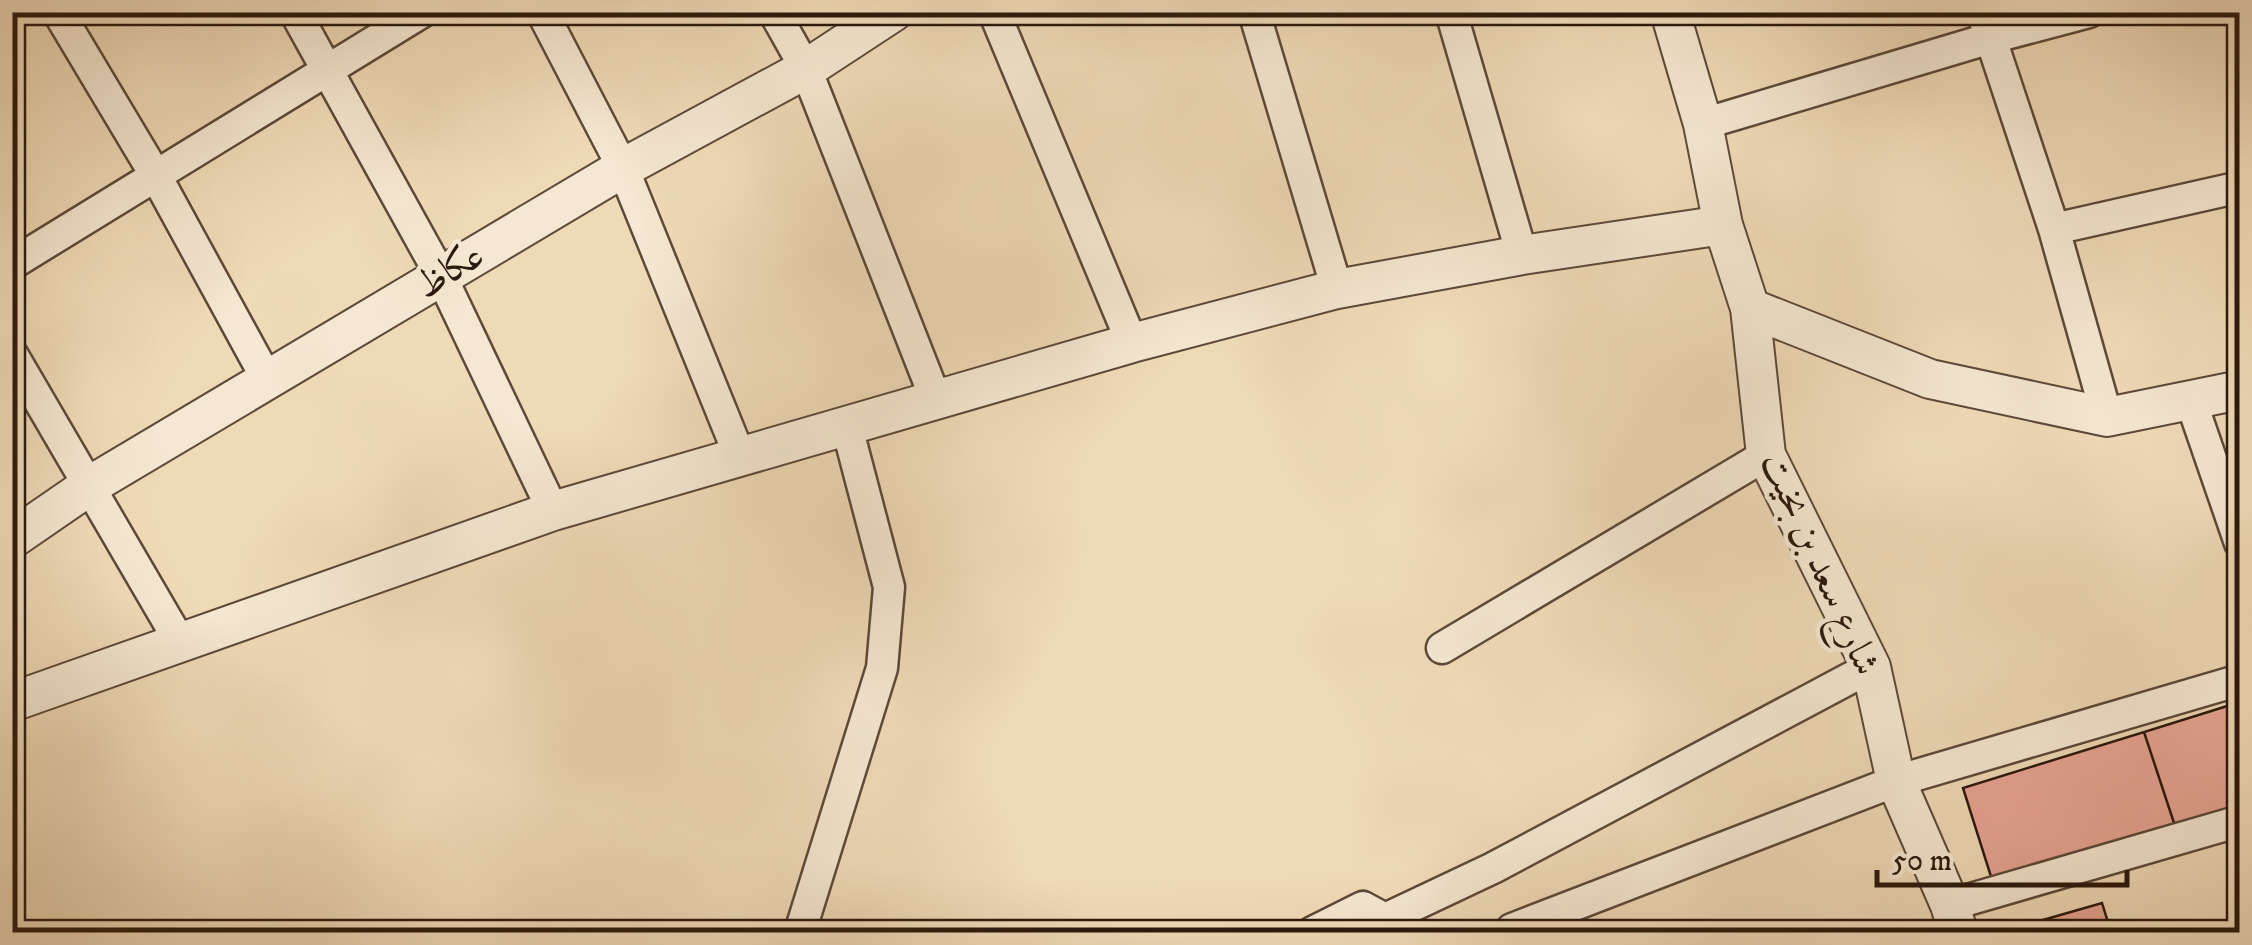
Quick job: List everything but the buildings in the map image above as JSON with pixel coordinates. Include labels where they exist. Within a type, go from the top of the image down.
[{"type":"street","points":[[58,12],[156,176],[268,381]]},
{"type":"street","points":[[296,12],[441,276],[553,512]]},
{"type":"street","points":[[12,264],[422,12]]},
{"type":"street","points":[[542,12],[623,168],[740,457]]},
{"type":"street","points":[[774,12],[806,69],[936,400]]},
{"type":"street","name":"عكاظ","points":[[12,538],[89,486],[623,168],[806,69],[893,12]]},
{"type":"street","points":[[994,12],[1132,344]]},
{"type":"street","points":[[1254,12],[1337,289]]},
{"type":"street","points":[[1451,12],[1522,254]]},
{"type":"street","name":"شارع سعد بن بخيت","points":[[1670,12],[1703,124],[1723,225],[1750,308],[1766,455],[1871,667],[1896,780],[1954,919]]},
{"type":"street","points":[[1703,124],[1987,25],[2089,12]]},
{"type":"street","points":[[1987,25],[2054,229],[2108,417]]},
{"type":"street","points":[[2054,229],[2240,187]]},
{"type":"street","points":[[12,702],[553,512],[1132,344],[1337,289],[1522,254],[1723,225]]},
{"type":"street","points":[[1750,308],[1930,378],[2108,417],[2240,390]]},
{"type":"street","points":[[12,354],[180,642]]},
{"type":"street","points":[[2191,401],[2240,543]]},
{"type":"street","points":[[800,932],[882,668],[888,622],[889,587],[848,426]]},
{"type":"street","points":[[1442,648],[1766,455]]},
{"type":"street","points":[[1314,932],[1363,907],[1385,920],[1492,868],[1871,667]]},
{"type":"street","points":[[1512,929],[1896,780],[2240,680]]},
{"type":"street","points":[[1954,919],[2240,821]]}]
